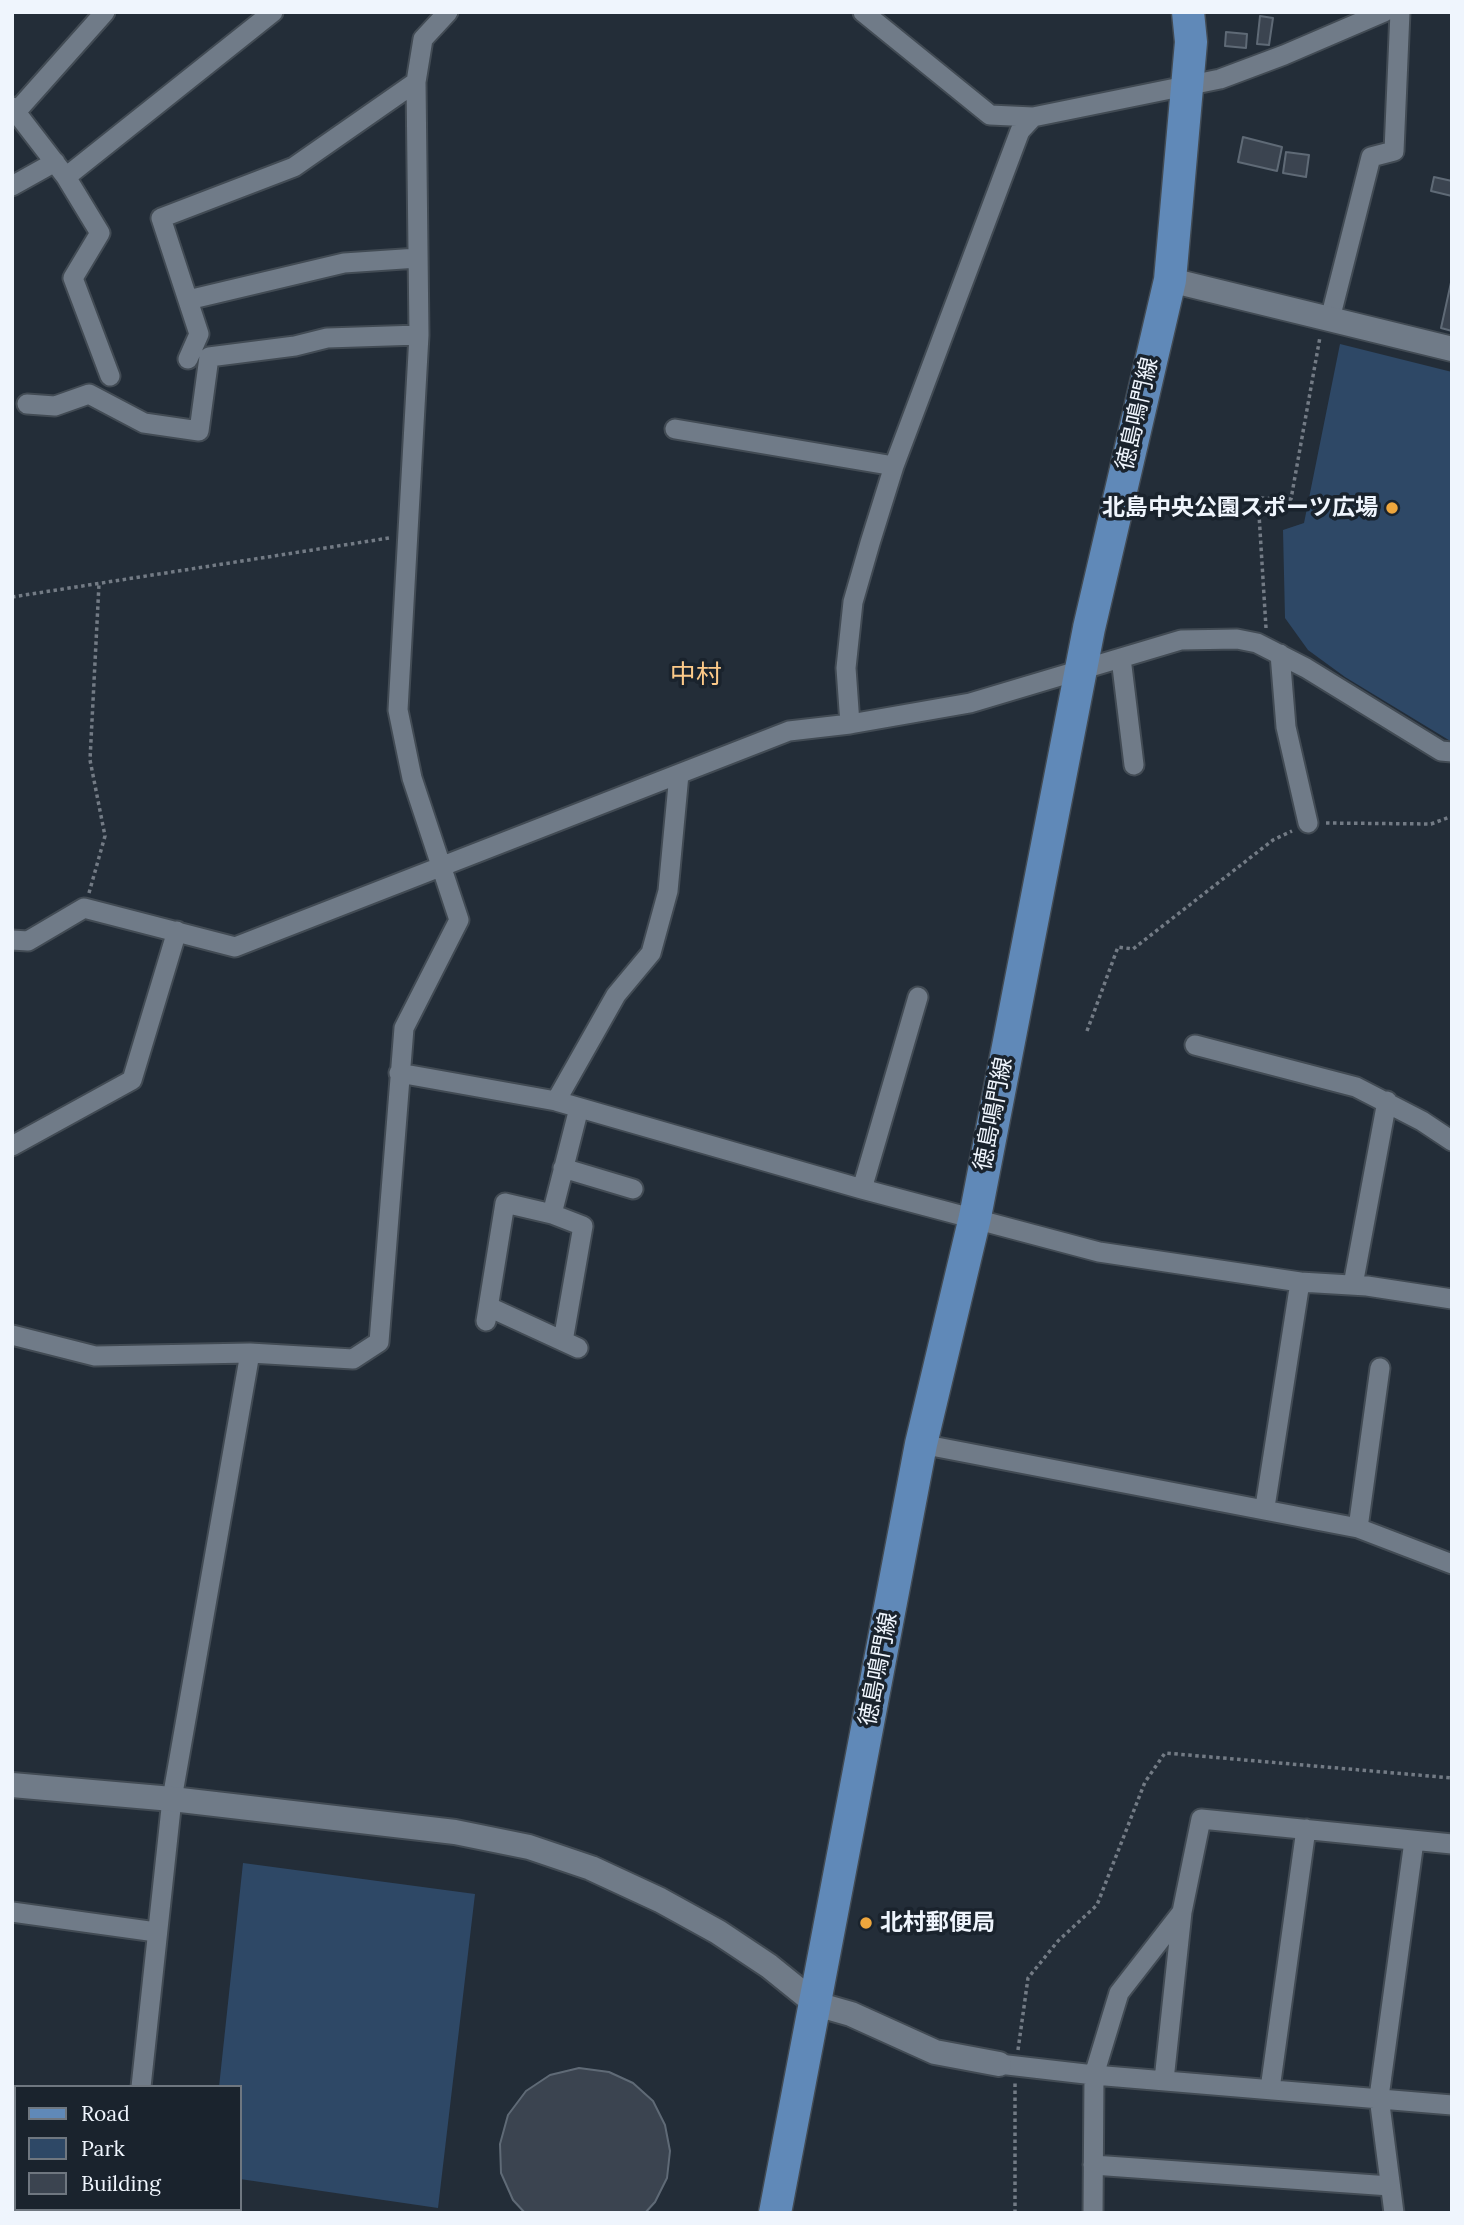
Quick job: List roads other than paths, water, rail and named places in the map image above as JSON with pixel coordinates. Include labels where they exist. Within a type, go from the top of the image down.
[{"type":"main road","name":"徳島鳴門線","points":[[775,2213],[921,1444],[975,1217],[1080,670],[1170,280],[1191,42],[1188,12]]},
{"type":"street","points":[[105,12],[14,110],[60,169],[100,233],[73,278],[110,376]]},
{"type":"street","points":[[12,186],[60,169],[273,12]]},
{"type":"street","points":[[12,1335],[95,1356],[250,1353],[353,1359],[380,1342],[404,1028],[460,920],[412,778],[398,710],[419,335],[415,82],[423,39],[447,12]]},
{"type":"street","points":[[863,12],[990,115],[1033,117],[1185,88],[1284,55],[1384,12]]},
{"type":"street","points":[[1327,319],[1371,157],[1394,151],[1400,12]]},
{"type":"street","points":[[188,359],[199,334],[161,218],[294,167],[415,82]]},
{"type":"street","points":[[850,724],[846,668],[853,602],[894,466],[1020,131],[1033,117]]},
{"type":"street","points":[[188,300],[344,263],[418,258]]},
{"type":"street","points":[[1170,280],[1452,349]]},
{"type":"street","points":[[27,404],[55,406],[89,394],[144,423],[199,431],[209,356],[295,346],[327,338],[419,335]]},
{"type":"street","points":[[675,429],[894,466]]},
{"type":"street","points":[[12,940],[28,941],[84,908],[236,947],[789,731],[850,724],[970,703],[1181,640],[1237,639],[1274,651],[1441,751],[1452,752]]},
{"type":"street","points":[[1274,651],[1286,727],[1308,822]]},
{"type":"street","points":[[1121,658],[1134,765]]},
{"type":"street","points":[[556,1101],[616,995],[651,953],[668,891],[679,774]]},
{"type":"street","points":[[12,1146],[132,1080],[177,930]]},
{"type":"street","points":[[862,1189],[918,997]]},
{"type":"street","points":[[1195,1045],[1356,1087],[1387,1101],[1452,1141]]},
{"type":"street","points":[[399,1073],[556,1101],[862,1189],[1099,1252],[1300,1282],[1353,1285],[1452,1299]]},
{"type":"street","points":[[1353,1285],[1387,1101]]},
{"type":"street","points":[[551,1214],[579,1108]]},
{"type":"street","points":[[563,1168],[633,1188]]},
{"type":"street","points":[[505,1203],[551,1214],[583,1226],[571,1344],[487,1314],[505,1203]]},
{"type":"street","points":[[1265,1507],[1300,1282]]},
{"type":"street","points":[[142,2085],[156,1932],[173,1799],[250,1353]]},
{"type":"street","points":[[1358,1528],[1380,1367]]},
{"type":"street","points":[[921,1444],[1265,1507],[1358,1528],[1452,1564]]},
{"type":"street","points":[[12,1785],[173,1799],[455,1832],[529,1847],[590,1868],[660,1900],[718,1932],[769,1966],[816,2004],[851,2014],[935,2052],[1094,2075],[1452,2105]]},
{"type":"street","points":[[1164,2080],[1182,1912],[1201,1819],[1452,1844]]},
{"type":"street","points":[[1270,2089],[1306,1829]]},
{"type":"street","points":[[1394,2213],[1378,2097],[1414,1841]]},
{"type":"street","points":[[12,1912],[156,1932]]},
{"type":"street","points":[[1093,2213],[1094,2075],[1119,1993],[1182,1912]]},
{"type":"street","points":[[1093,2165],[1390,2186]]},
{"type":"place","name":"北島中央公園スポーツ広場","points":[[1392,508]]},
{"type":"place","name":"北村郵便局","points":[[866,1923]]},
{"type":"district","name":"中村","points":[[696,676]]}]
